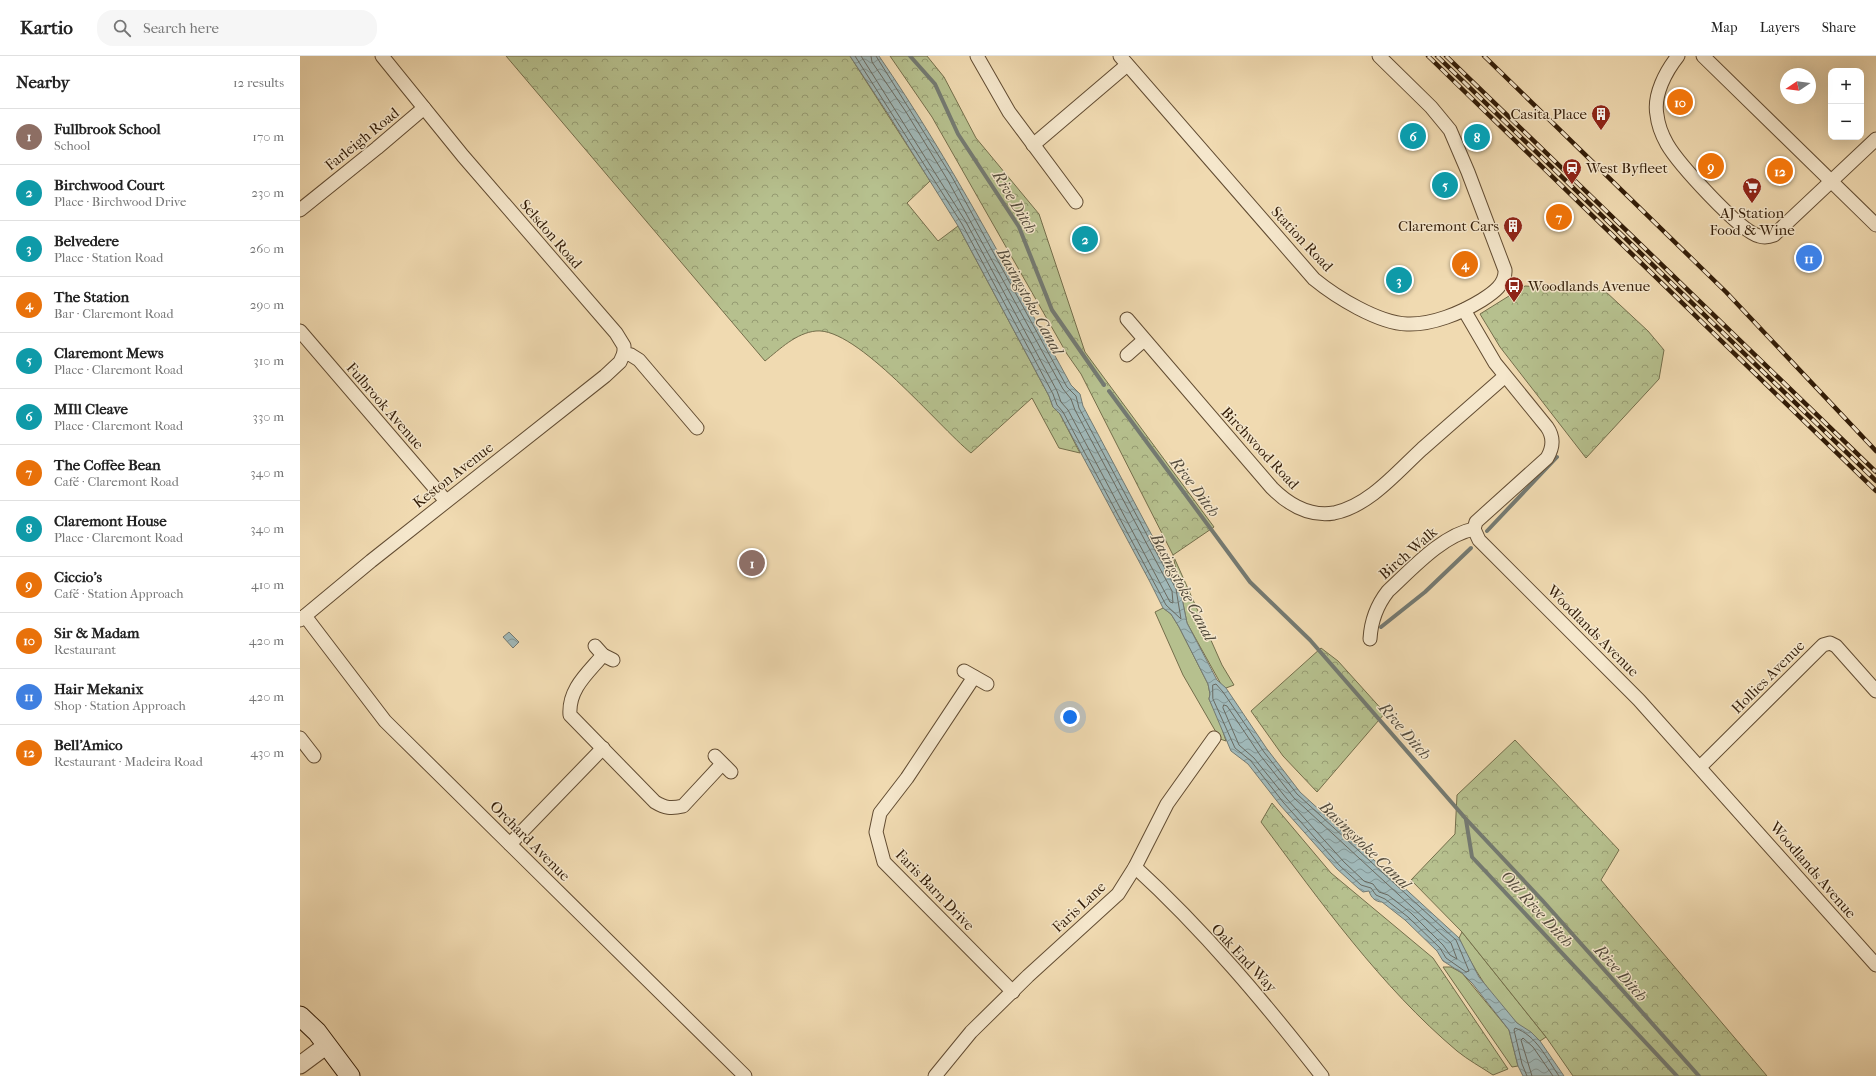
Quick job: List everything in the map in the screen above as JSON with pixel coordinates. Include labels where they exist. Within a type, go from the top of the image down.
[{"type":"main road","points":[[300,1016],[327,1045],[350,1076]]},
{"type":"street","name":"Selsdon Road","points":[[382,56],[463,156],[616,333],[624,346],[624,353]]},
{"type":"street","points":[[977,56],[1009,112],[1076,202]]},
{"type":"street","name":"Station Road","points":[[1124,60],[1303,268],[1325,287],[1378,316],[1406,324],[1431,321],[1464,310],[1485,298],[1498,288],[1505,273],[1504,266],[1468,172],[1450,130],[1431,107],[1379,56]]},
{"type":"street","points":[[1678,56],[1664,80],[1657,99],[1656,114],[1661,133],[1667,145],[1721,206],[1743,226],[1758,236],[1768,237],[1774,235],[1876,139]]},
{"type":"street","points":[[1703,56],[1876,225]]},
{"type":"street","points":[[1034,145],[1124,60]]},
{"type":"street","name":"Farleigh Road","points":[[300,210],[424,108]]},
{"type":"street","points":[[1464,310],[1485,349],[1504,377],[1550,430],[1552,439],[1552,449],[1546,458],[1478,520],[1474,529]]},
{"type":"street","name":"Birchwood Road","points":[[1127,319],[1272,488],[1292,505],[1302,510],[1318,514],[1345,509],[1369,496],[1504,377]]},
{"type":"street","name":"Fulbrook Avenue","points":[[300,331],[446,501]]},
{"type":"street","points":[[1127,355],[1144,340]]},
{"type":"street","points":[[624,353],[639,360],[697,428]]},
{"type":"street","name":"Keston Avenue","points":[[302,618],[446,501],[605,376],[620,362],[624,353]]},
{"type":"street","name":"Birch Walk","points":[[1370,639],[1373,618],[1388,591],[1441,545],[1454,536],[1474,529]]},
{"type":"street","name":"Woodlands Avenue","points":[[1474,529],[1483,544],[1639,700],[1876,965]]},
{"type":"street","name":"Orchard Avenue","points":[[302,618],[385,721],[745,1076]]},
{"type":"street","name":"Hollies Avenue","points":[[1700,767],[1823,645],[1830,643],[1836,646],[1876,691]]},
{"type":"street","points":[[604,654],[572,695],[569,705],[570,715],[655,802],[664,807],[674,808],[682,806],[723,764]]},
{"type":"street","name":"Faris Barn Drive","points":[[987,684],[969,674],[907,778],[880,813],[876,832],[884,862],[1012,992]]},
{"type":"street","points":[[300,738],[314,756]]},
{"type":"street","name":"Faris Lane","points":[[935,1076],[971,1032],[1118,894],[1135,867],[1167,804],[1214,738]]},
{"type":"street","points":[[510,844],[602,748]]},
{"type":"street","name":"Oak End Way","points":[[1135,867],[1161,891],[1272,1012],[1322,1076]]},
{"type":"street","points":[[300,1065],[327,1045]]},
{"type":"green space","points":[[506,56],[850,56],[930,181],[907,203],[938,241],[958,226],[1049,396],[1053,407],[1060,414],[1080,453],[1059,448],[1032,398],[971,453],[896,380],[874,361],[853,345],[833,334],[816,331],[809,332],[795,338],[765,361]]},
{"type":"green space","points":[[890,56],[927,56],[944,77],[976,138],[1039,214],[1085,352],[1214,527],[1173,555],[1081,374],[1067,354],[932,117]]},
{"type":"green space","points":[[1525,286],[1605,291],[1648,331],[1664,350],[1659,379],[1586,458],[1500,347],[1480,314]]},
{"type":"green space","points":[[1173,555],[1222,665],[1234,685],[1226,688],[1222,686],[1187,623]]},
{"type":"green space","points":[[1163,608],[1171,614],[1179,627],[1208,684],[1210,694],[1209,699],[1219,719],[1226,741],[1220,739],[1183,675],[1155,612]]},
{"type":"green space","points":[[1321,648],[1338,661],[1385,713],[1317,792],[1283,756],[1251,711]]},
{"type":"green space","points":[[1515,740],[1619,850],[1601,880],[1767,1076],[1573,1076],[1546,1037],[1462,932],[1411,880],[1455,834],[1457,795]]},
{"type":"green space","points":[[1272,803],[1331,873],[1433,958],[1508,1069],[1493,1075],[1461,1054],[1429,1026],[1377,971],[1329,912],[1261,822]]},
{"type":"green space","points":[[1462,932],[1546,1037],[1540,1041],[1516,1022],[1499,1003],[1484,983],[1464,950],[1459,938]]},
{"type":"green space","points":[[1443,967],[1451,967],[1462,973],[1509,1030],[1518,1066],[1512,1067]]},
{"type":"water","points":[[850,56],[879,56],[931,136],[1071,385],[1080,394],[1083,406],[1180,588],[1187,623],[1217,680],[1226,688],[1267,749],[1300,792],[1459,938],[1479,977],[1517,1023],[1531,1032],[1540,1041],[1564,1076],[1523,1076],[1518,1066],[1509,1030],[1472,983],[1462,973],[1443,961],[1437,951],[1405,920],[1382,902],[1374,899],[1369,891],[1363,892],[1337,869],[1280,805],[1248,764],[1231,751],[1209,699],[1210,694],[1208,684],[1179,627],[1171,614],[1163,608],[1060,414],[1053,407],[1049,396],[958,226]]},
{"type":"water","points":[[509,632],[519,642],[513,648],[503,637]]},
{"type":"waterway","name":"Rive Ditch","points":[[910,56],[935,84],[958,134],[1019,227],[1052,310],[1104,385]]},
{"type":"waterway","name":"Rive Ditch","points":[[1109,391],[1250,582],[1310,640],[1466,819],[1542,900],[1699,1076]]},
{"type":"waterway","points":[[1487,531],[1557,457]]},
{"type":"waterway","points":[[1381,627],[1425,592],[1471,548]]},
{"type":"waterway","name":"Old Rive Ditch","points":[[1466,820],[1472,857],[1677,1076]]},
{"type":"railway","points":[[1428,56],[1876,491]]},
{"type":"railway","points":[[1437,56],[1876,481]]},
{"type":"railway","points":[[1446,56],[1876,472]]},
{"type":"railway","points":[[1484,56],[1726,292],[1876,451]]},
{"type":"place","name":"Sir & Madam","points":[[1680,102]]},
{"type":"place","name":"Casita Place","points":[[1601,131]]},
{"type":"place","name":"MIll Cleave","points":[[1413,136]]},
{"type":"place","name":"Claremont House","points":[[1477,137]]},
{"type":"place","name":"Ciccio's","points":[[1711,166]]},
{"type":"place","name":"Bell'Amico","points":[[1780,171]]},
{"type":"place","name":"Claremont Mews","points":[[1445,185]]},
{"type":"place","name":"West Byfleet","points":[[1572,185]]},
{"type":"place","name":"AJ Station Food & Wine","points":[[1752,204]]},
{"type":"place","name":"The Coffee Bean","points":[[1559,217]]},
{"type":"place","name":"Birchwood Court","points":[[1085,239]]},
{"type":"place","name":"Claremont Cars","points":[[1513,243]]},
{"type":"place","name":"Hair Mekanix","points":[[1809,258]]},
{"type":"place","name":"The Station","points":[[1465,264]]},
{"type":"place","name":"Belvedere","points":[[1399,280]]},
{"type":"place","name":"Woodlands Avenue","points":[[1514,303]]},
{"type":"place","name":"Fullbrook School","points":[[752,563]]},
{"type":"water label","name":"Basingstoke Canal","points":[[1030,301]]},
{"type":"water label","name":"Basingstoke Canal","points":[[1183,587]]},
{"type":"water label","name":"Basingstoke Canal","points":[[1365,845]]}]
